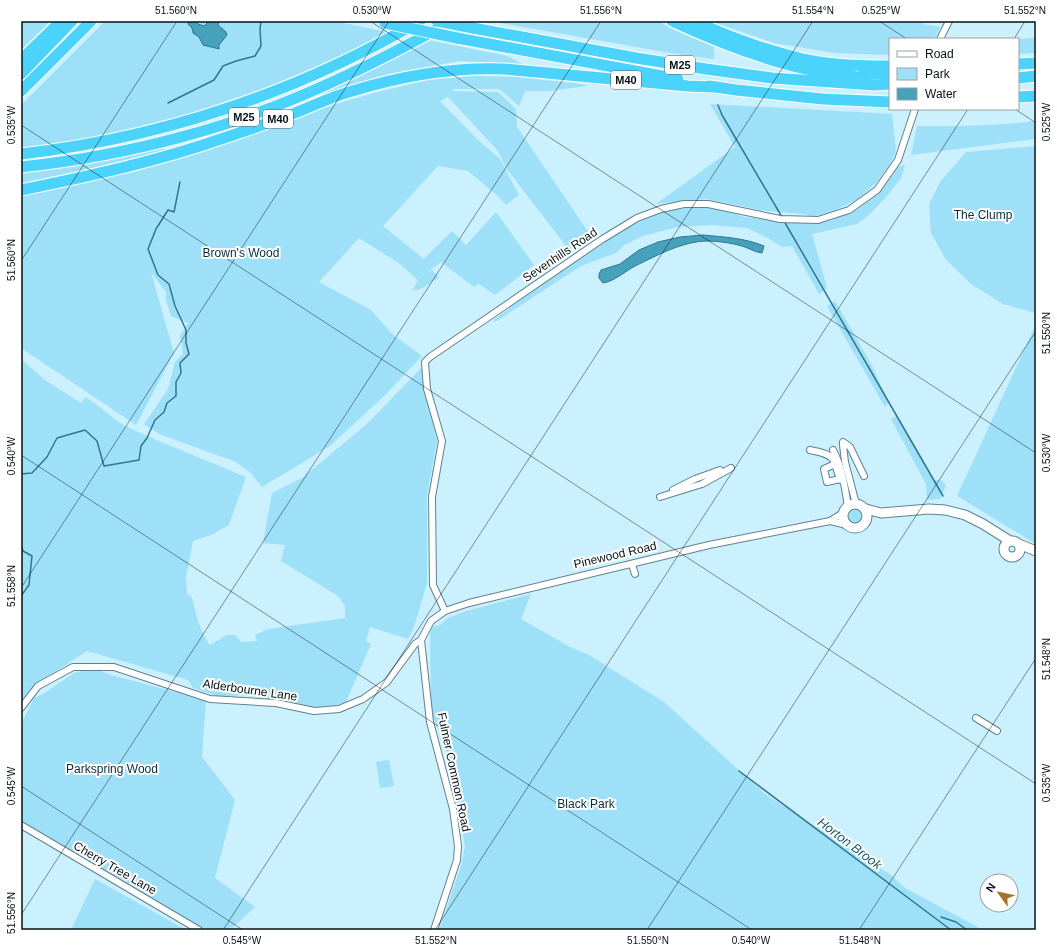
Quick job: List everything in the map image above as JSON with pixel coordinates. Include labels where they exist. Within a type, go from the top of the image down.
[{"type":"highway","points":[[21,60],[61,21]]},
{"type":"highway","points":[[21,74],[72,21]]},
{"type":"highway","points":[[21,91],[91,21]]},
{"type":"highway","name":"M25","points":[[21,154],[51,151],[119,138],[181,123],[222,110],[297,82],[336,65],[420,21]]},
{"type":"highway","name":"M25","points":[[437,21],[636,58],[772,78],[875,85],[889,84]]},
{"type":"highway","name":"M25","points":[[21,167],[74,160],[134,149],[223,125],[294,99],[347,76],[398,51],[452,21]]},
{"type":"highway","points":[[672,21],[703,35],[760,56],[846,76],[889,78]]},
{"type":"highway","points":[[695,21],[743,42],[800,59],[854,66],[889,66]]},
{"type":"highway","name":"M25","points":[[381,22],[715,87],[823,99],[889,102]]},
{"type":"highway","points":[[1019,64],[1036,62]]},
{"type":"highway","name":"M40","points":[[21,190],[103,173],[164,157],[245,131],[347,92],[398,78],[441,71],[477,68],[504,69],[688,86],[715,87]]},
{"type":"highway","points":[[811,69],[862,74],[889,74]]},
{"type":"highway","points":[[1019,72],[1036,70]]},
{"type":"highway","points":[[1019,78],[1036,76]]},
{"type":"highway","points":[[1019,97],[1036,96]]},
{"type":"street","points":[[940,38],[949,21]]},
{"type":"street","name":"Sevenhills Road","points":[[445,611],[433,584],[432,497],[442,441],[427,390],[425,362],[434,354],[601,240],[637,218],[661,209],[684,204],[708,204],[783,219],[818,220],[849,210],[877,190],[898,160],[915,110]]},
{"type":"street","points":[[864,476],[850,447],[843,444],[849,508],[844,520],[847,525],[852,528],[859,528],[881,513]]},
{"type":"street","points":[[810,450],[826,454],[834,460],[837,474],[842,482]]},
{"type":"street","points":[[833,450],[837,458],[849,508]]},
{"type":"street","points":[[835,464],[824,468],[827,482],[842,482]]},
{"type":"street","points":[[731,468],[698,485],[660,497],[695,479],[720,470],[731,468]]},
{"type":"street","points":[[849,508],[860,505],[866,509],[881,513],[929,509],[946,510],[965,515],[989,527],[1016,546],[1036,553]]},
{"type":"street","name":"Pinewood Road","points":[[421,640],[431,621],[453,607],[578,576],[632,565],[709,545],[830,520],[849,508]]},
{"type":"street","points":[[866,509],[868,515],[866,522]]},
{"type":"street","name":"Pinewood Road","points":[[830,520],[847,525]]},
{"type":"street","points":[[989,527],[1007,556],[1011,558],[1016,557],[1016,546]]},
{"type":"street","points":[[1004,552],[1005,545],[1016,546]]},
{"type":"street","points":[[632,565],[635,574]]},
{"type":"street","name":"Alderbourne Lane","points":[[21,708],[38,686],[73,667],[114,668],[210,699],[276,703],[314,711],[339,709],[363,699],[387,682],[415,644],[421,640]]},
{"type":"street","name":"Fulmer Common Road","points":[[421,640],[430,722],[453,809],[458,846],[457,860],[434,930]]},
{"type":"street","points":[[976,718],[997,731]]},
{"type":"street","name":"Cherry Tree Lane","points":[[21,825],[199,930]]},
{"type":"green space","points":[[21,21],[51,21],[21,50]]},
{"type":"green space","points":[[105,21],[334,21],[391,33],[338,59],[277,84],[185,115],[96,137],[21,148],[21,105]]},
{"type":"green space","points":[[489,21],[658,21],[674,30],[714,47],[714,59],[670,53]]},
{"type":"green space","points":[[714,21],[928,21],[922,24],[940,27],[934,38],[889,38],[889,55],[835,53],[774,43]]},
{"type":"green space","points":[[1036,38],[1036,53],[1019,54],[1019,39]]},
{"type":"green space","points":[[428,40],[507,56],[522,64],[460,61],[393,73],[364,81],[318,99],[321,95]]},
{"type":"green space","name":"Brown's Wood","points":[[475,76],[518,77],[581,84],[587,86],[550,91],[525,91],[519,106],[499,89],[454,89],[452,91],[498,92],[516,109],[517,127],[591,236],[569,250],[506,168],[498,151],[448,97],[440,101],[477,139],[500,159],[519,195],[506,205],[498,196],[468,171],[438,166],[383,226],[424,259],[452,231],[466,245],[496,212],[534,265],[495,295],[479,284],[474,287],[441,262],[426,273],[432,270],[439,277],[423,288],[412,291],[418,280],[400,264],[359,238],[319,282],[371,310],[392,334],[422,356],[383,397],[330,446],[262,487],[251,473],[236,462],[159,434],[144,424],[168,389],[175,362],[183,354],[180,336],[188,323],[171,316],[166,300],[166,292],[151,272],[174,353],[136,425],[21,348],[21,196],[137,171],[224,145],[332,105],[378,92],[428,80]]},
{"type":"green space","points":[[710,104],[892,114],[896,151],[890,164],[876,183],[858,199],[835,210],[811,217],[804,214],[767,211],[706,199],[656,204],[735,147]]},
{"type":"green space","points":[[1036,121],[1036,139],[911,155],[917,126],[991,125]]},
{"type":"green space","name":"The Clump","points":[[1036,146],[1035,313],[1003,304],[971,284],[946,260],[931,233],[929,204],[940,182],[966,152]]},
{"type":"green space","points":[[164,148],[166,150],[97,167],[21,183],[21,171],[75,166]]},
{"type":"green space","points":[[905,165],[901,178],[888,195],[869,215],[857,224],[812,234],[827,288],[819,294],[792,246],[782,247],[768,238],[747,228],[711,225],[677,227],[643,236],[624,245],[616,253],[581,266],[495,322],[493,320],[614,234],[660,212],[690,207],[711,206],[744,217],[786,222],[810,224],[833,220],[858,209],[878,194],[897,167]]},
{"type":"green space","points":[[835,301],[870,362],[889,402],[885,407],[827,306]]},
{"type":"green space","points":[[1036,324],[1036,544],[957,496]]},
{"type":"green space","points":[[21,359],[45,380],[81,403],[86,397],[123,425],[246,477],[229,525],[211,535],[193,541],[186,577],[187,594],[192,597],[200,627],[210,645],[227,635],[235,635],[241,642],[257,641],[255,635],[268,629],[345,618],[345,606],[338,596],[281,561],[285,545],[263,543],[272,493],[302,478],[368,423],[422,367],[423,379],[437,441],[427,495],[427,583],[414,627],[408,639],[370,627],[366,641],[371,644],[346,702],[323,709],[270,702],[257,697],[241,695],[220,697],[193,688],[188,680],[87,651],[33,686],[21,701]]},
{"type":"green space","points":[[898,416],[934,480],[941,480],[946,485],[940,499],[927,500],[926,484],[891,419]]},
{"type":"green space","points":[[851,508],[859,508],[864,513],[862,524],[859,526],[851,526],[846,521],[846,513]]},
{"type":"green space","name":"Black Park","points":[[531,594],[521,619],[570,647],[589,655],[664,702],[765,794],[891,875],[905,888],[983,930],[439,930],[461,866],[465,847],[454,784],[446,750],[431,712],[430,633],[432,627],[440,625],[448,618],[466,611]]},
{"type":"green space","name":"Parkspring Wood","points":[[93,668],[111,675],[206,700],[202,757],[235,800],[215,878],[255,907],[230,930],[209,930],[187,921],[161,903],[26,824],[21,819],[21,724],[34,698],[43,694],[74,673]]},
{"type":"green space","points":[[389,760],[394,786],[380,788],[376,762]]},
{"type":"green space","points":[[95,879],[186,930],[71,930]]},
{"type":"water","points":[[188,21],[195,21],[204,26],[209,21],[219,21],[218,25],[226,32],[227,35],[219,45],[219,49],[203,45],[199,37],[193,33]]},
{"type":"water","points":[[703,235],[727,237],[757,243],[764,246],[762,253],[725,242],[708,241],[689,243],[653,257],[607,282],[603,283],[599,278],[601,270],[620,264],[639,250],[658,242],[680,237]]},
{"type":"waterway","points":[[168,103],[214,80],[223,66],[255,56],[261,46],[261,21]]},
{"type":"waterway","points":[[718,105],[722,115],[782,217]]},
{"type":"waterway","points":[[21,474],[32,473],[47,457],[57,438],[85,430],[97,441],[104,466],[139,460],[141,446],[147,438],[155,420],[164,412],[167,403],[176,396],[176,382],[181,373],[180,363],[189,354],[186,343],[186,330],[175,306],[169,284],[158,275],[148,249],[156,229],[168,210],[174,212],[180,182]]},
{"type":"waterway","points":[[784,221],[943,496]]},
{"type":"waterway","points":[[21,544],[23,551],[32,556],[29,585],[21,596]]},
{"type":"waterway","name":"Horton Brook","points":[[739,771],[951,930]]},
{"type":"waterway","points":[[941,917],[956,922],[967,930]]}]
